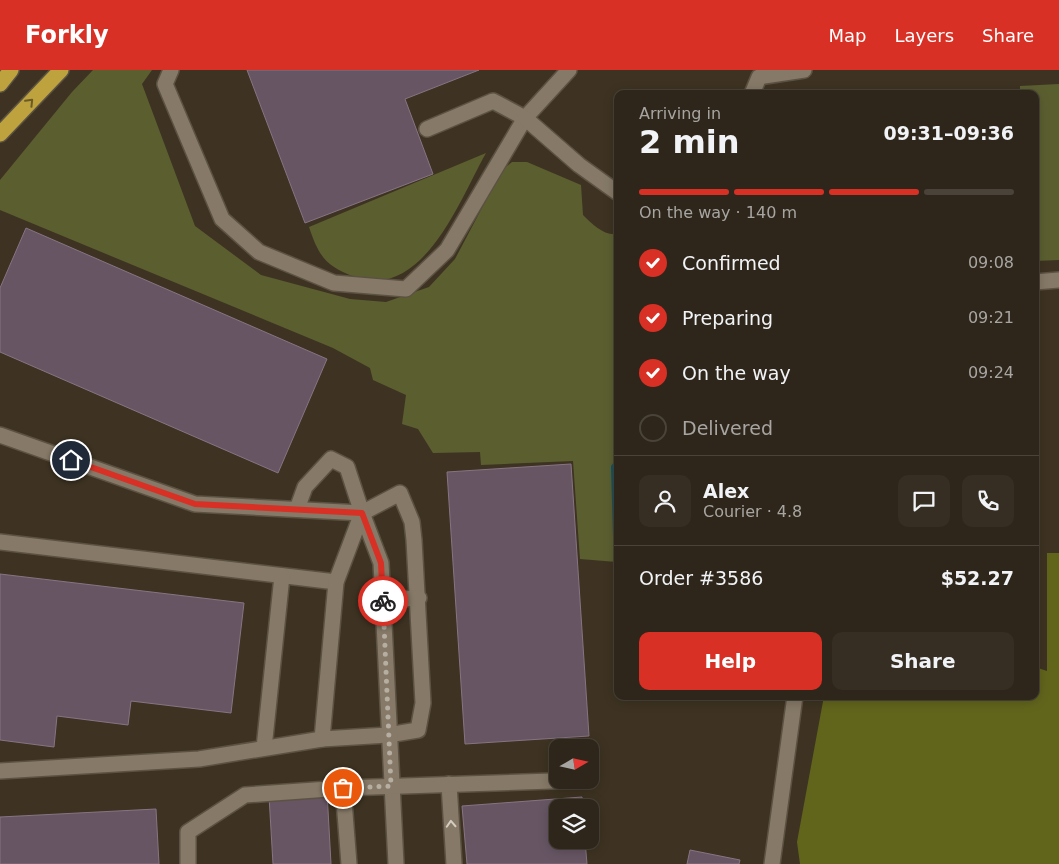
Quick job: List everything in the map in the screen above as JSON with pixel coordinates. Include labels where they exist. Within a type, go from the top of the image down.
[{"type":"highway","points":[[0,84],[11,70]]},
{"type":"highway","points":[[0,134],[61,70]]},
{"type":"street","points":[[172,70],[165,84],[222,219],[259,252],[334,283],[406,289],[447,250],[525,118],[569,70]]},
{"type":"street","points":[[754,90],[759,77],[804,70]]},
{"type":"street","points":[[427,129],[493,101],[525,118],[614,191]]},
{"type":"street","points":[[1039,282],[1059,280]]},
{"type":"street","points":[[0,435],[195,504],[362,513],[400,493],[412,522],[419,598],[423,703],[418,730],[388,735],[322,739],[199,759],[0,771]]},
{"type":"street","points":[[297,509],[305,487],[331,459],[347,467],[381,563],[388,735],[396,864]]},
{"type":"street","points":[[322,739],[336,582],[362,513]]},
{"type":"street","points":[[0,542],[336,582]]},
{"type":"street","points":[[264,748],[282,576]]},
{"type":"street","points":[[383,600],[419,598]]},
{"type":"street","points":[[772,864],[794,700]]},
{"type":"street","points":[[188,864],[188,832],[245,796],[343,788],[549,781]]},
{"type":"street","points":[[449,784],[454,864]]},
{"type":"street","points":[[343,788],[349,864]]},
{"type":"green space","points":[[93,70],[152,70],[142,84],[195,226],[261,275],[350,299],[386,302],[429,287],[455,259],[502,170],[512,162],[527,162],[581,185],[583,215],[603,231],[614,234],[614,562],[580,559],[573,461],[481,465],[480,452],[433,453],[418,429],[402,424],[406,395],[373,380],[370,368],[333,348],[0,210],[0,180],[72,92]]},
{"type":"green space","points":[[1059,84],[1059,260],[1039,261],[1039,90],[1020,90],[1020,86]]},
{"type":"green space","points":[[486,153],[451,219],[436,241],[419,260],[400,274],[379,280],[355,277],[337,269],[324,259],[320,253],[309,227]]},
{"type":"shaded area","points":[[1047,553],[1059,553],[1059,864],[800,864],[797,842],[823,700],[1039,700],[1039,668],[1047,671]]},
{"type":"water","points":[[614,462],[614,540],[613,537],[611,466]]},
{"type":"building","points":[[247,70],[479,70],[405,99],[433,174],[305,223]]},
{"type":"building","points":[[26,228],[327,359],[278,473],[0,352],[0,288]]},
{"type":"building","points":[[571,464],[589,736],[465,744],[447,472]]},
{"type":"building","points":[[0,574],[244,603],[231,713],[131,701],[128,725],[57,716],[54,747],[0,740]]},
{"type":"building","points":[[327,792],[331,864],[273,864],[269,796]]},
{"type":"building","points":[[582,797],[582,799],[555,799]]},
{"type":"building","points":[[549,799],[549,849],[586,849],[587,864],[467,864],[462,806]]},
{"type":"building","points":[[156,809],[159,864],[0,864],[0,817]]},
{"type":"building","points":[[690,850],[740,860],[739,864],[687,864]]},
{"type":"way so far","points":[[343,788],[391,786],[383,601]]},
{"type":"route","points":[[71,460],[195,504],[362,513],[381,563],[383,601]]}]
